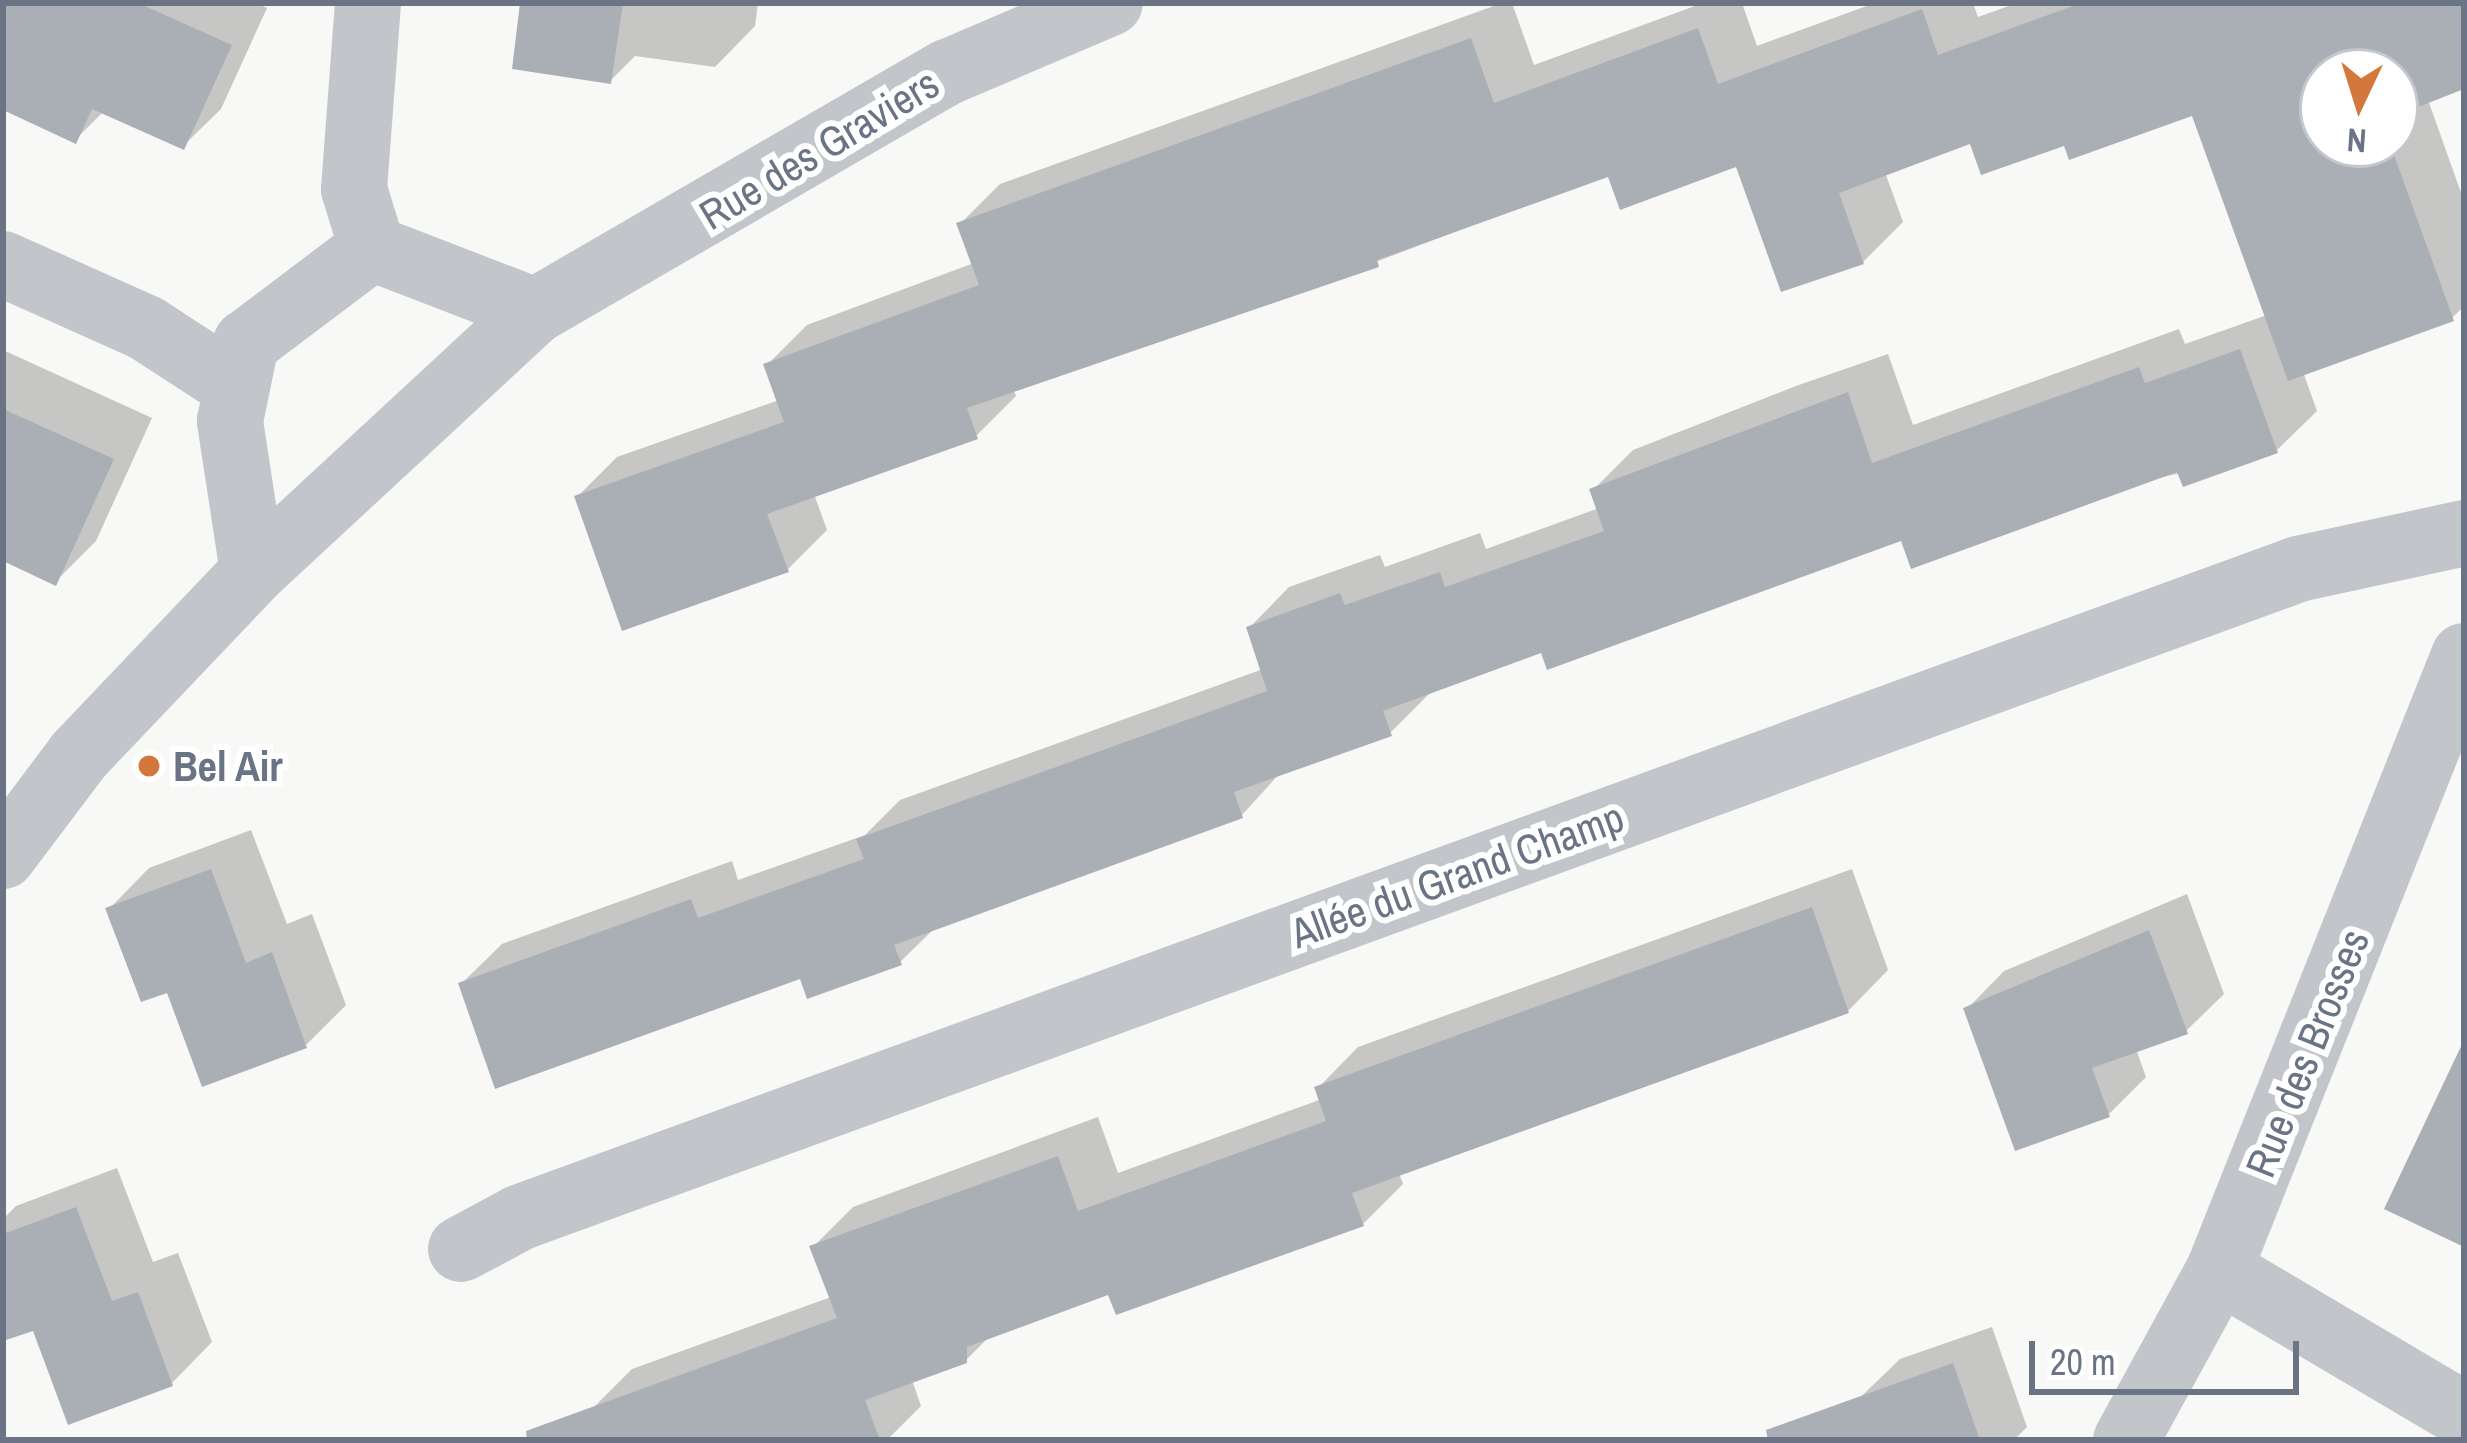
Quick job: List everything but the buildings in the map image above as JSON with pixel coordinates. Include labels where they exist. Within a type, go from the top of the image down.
[{"type":"street","points":[[368,3],[354,189],[372,248]]},
{"type":"street","name":"Rue des Graviers","points":[[3,856],[79,755],[253,572],[536,310],[948,71],[1110,3]]},
{"type":"street","points":[[372,248],[536,310]]},
{"type":"street","points":[[253,572],[230,421],[246,343],[372,248]]},
{"type":"street","points":[[3,264],[146,328],[237,387]]},
{"type":"street","name":"Allée du Grand Champ","points":[[461,1249],[521,1217],[2299,569],[2464,533]]},
{"type":"street","name":"Rue des Brosses","points":[[2126,1440],[2219,1270],[2464,656]]},
{"type":"street","points":[[2219,1270],[2464,1414]]},
{"type":"place","name":"Bel Air","points":[[149,766]]}]
